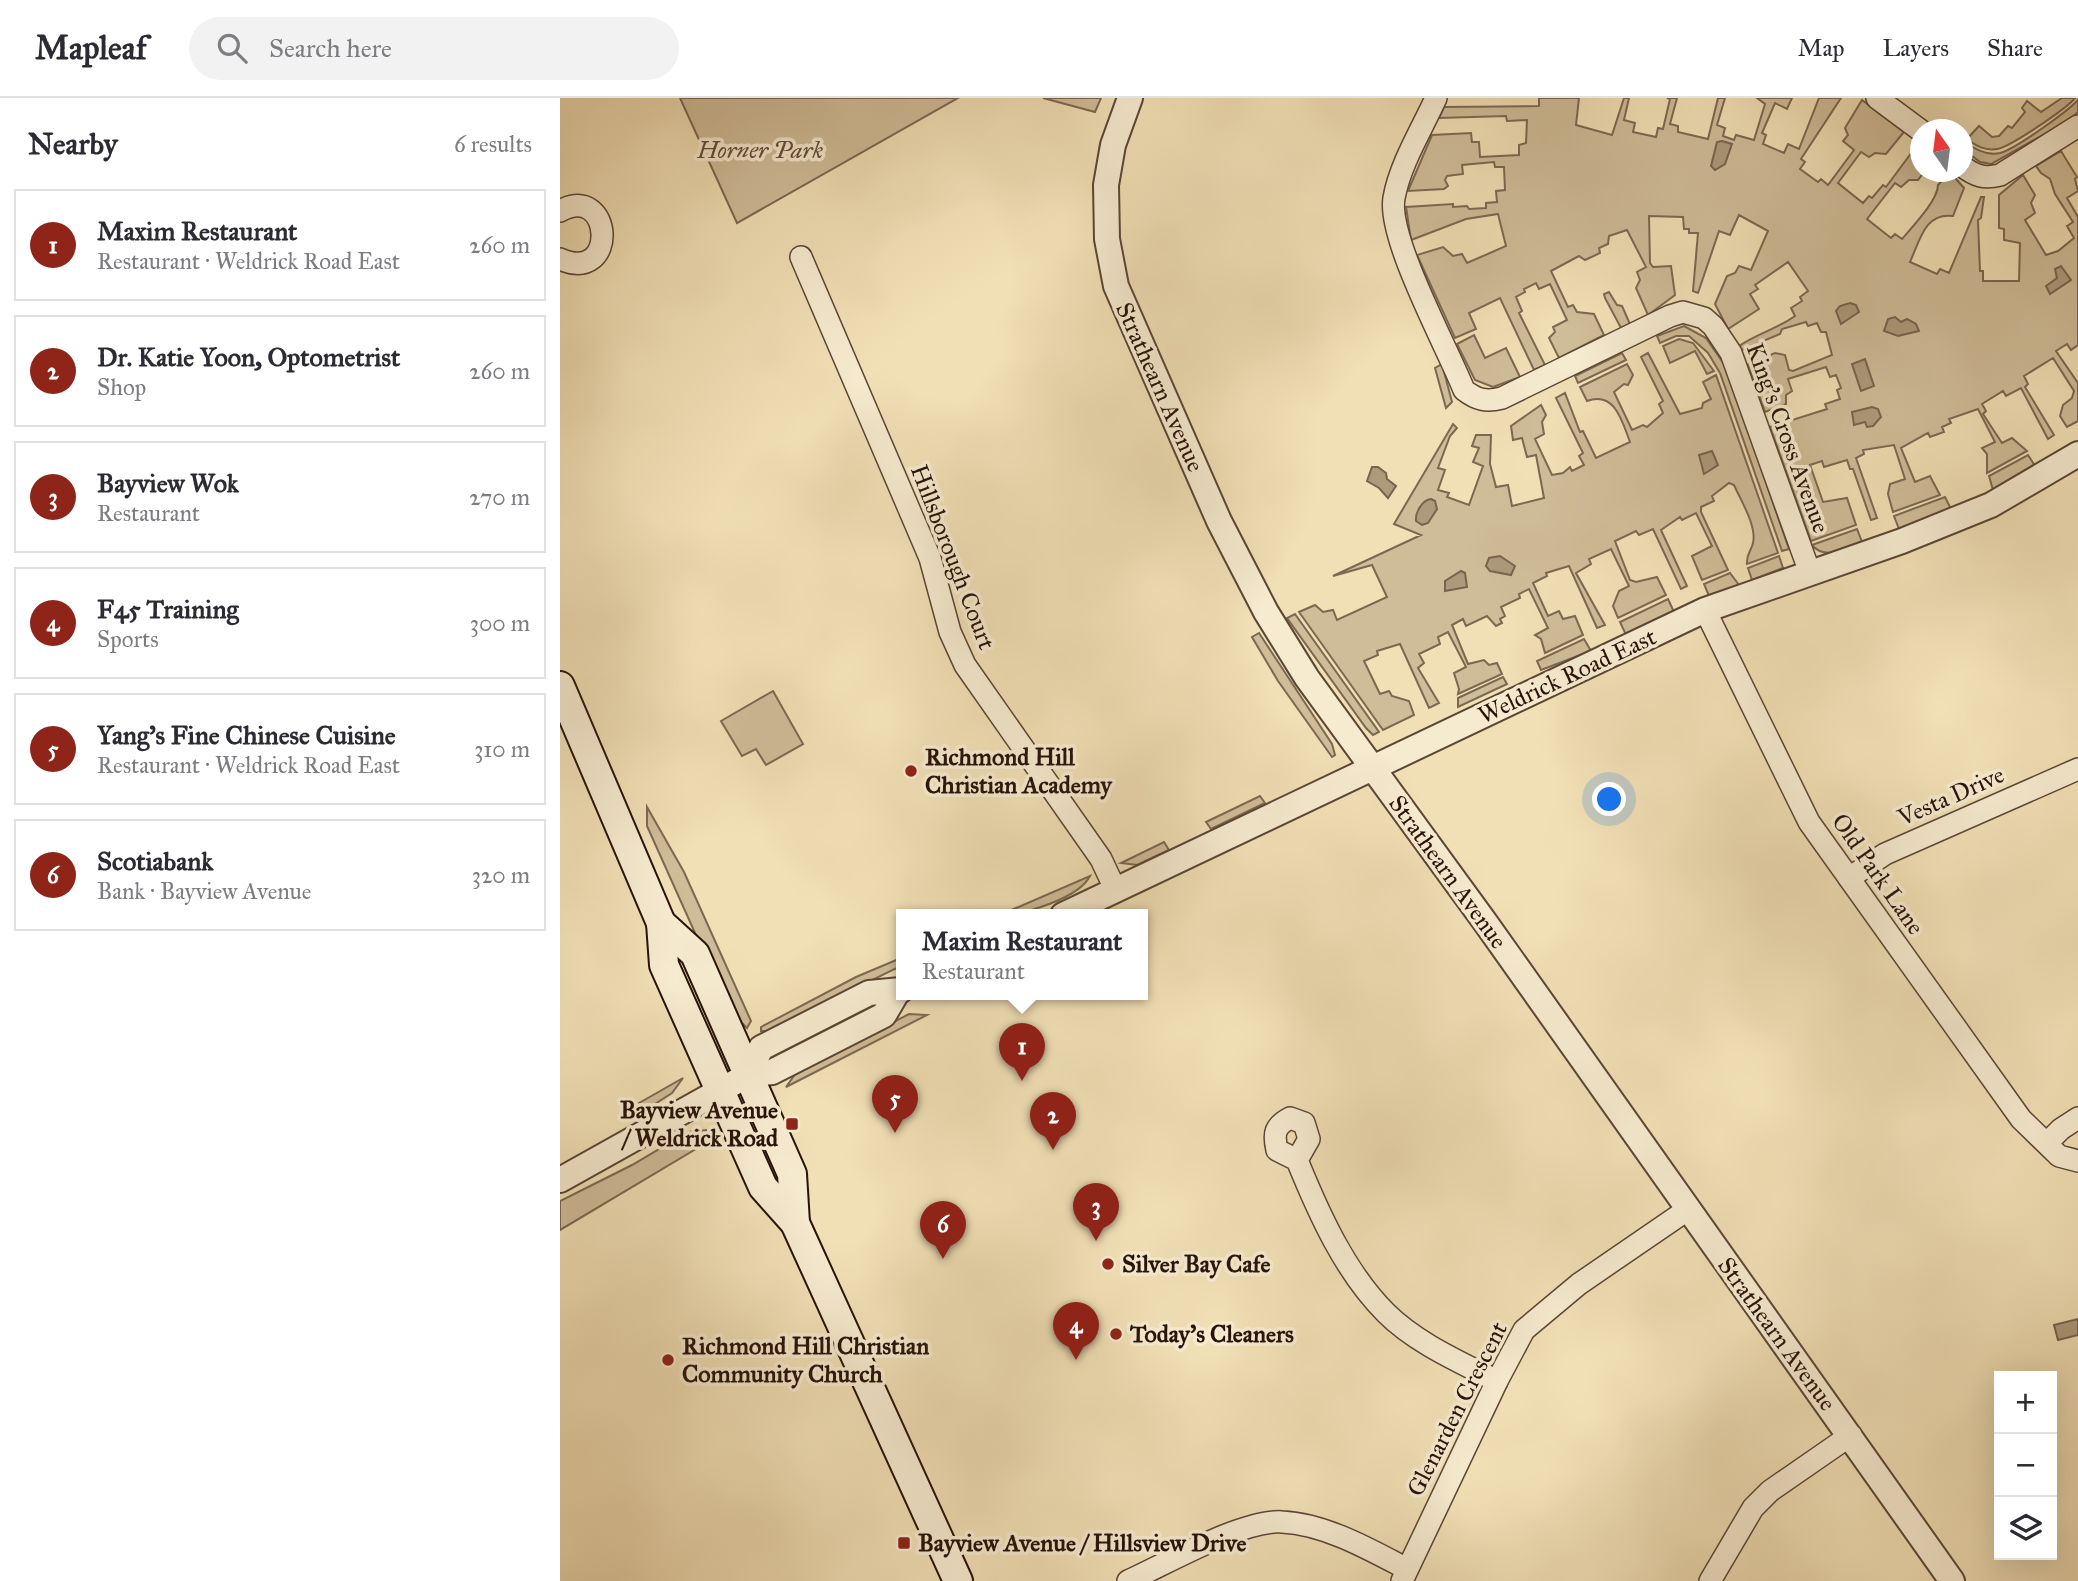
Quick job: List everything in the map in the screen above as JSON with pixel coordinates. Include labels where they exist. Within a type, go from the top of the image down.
[{"type":"main road","points":[[560,686],[661,923],[664,965],[720,1091],[763,1187],[795,1223],[958,1581]]},
{"type":"main road","points":[[661,923],[695,954],[792,1174],[795,1223]]},
{"type":"street","name":"Strathearn Avenue","points":[[1130,98],[1113,145],[1106,202],[1111,263],[1124,308],[1242,569],[1307,678],[1485,922],[1952,1581]]},
{"type":"street","name":"King's Cross Avenue","points":[[1436,98],[1401,175],[1394,198],[1394,217],[1402,250],[1464,390],[1475,398],[1489,401],[1502,398],[1670,316],[1683,312],[1704,318],[1721,338],[1739,371],[1810,573]]},
{"type":"street","points":[[1877,98],[1910,123]]},
{"type":"street","points":[[1973,174],[1988,178],[2000,175],[2078,126]]},
{"type":"street","points":[[560,259],[572,264],[583,262],[593,257],[604,238],[597,216],[589,209],[562,203]]},
{"type":"street","name":"Hillsborough Court","points":[[801,257],[930,558],[950,632],[965,665],[1101,859],[1116,891]]},
{"type":"street","name":"Weldrick Road East","points":[[1076,909],[1705,610],[1902,541],[1990,505],[2078,454]]},
{"type":"street","name":"Old Park Lane","points":[[1705,610],[1798,801],[1849,878],[2021,1119],[2059,1156],[2078,1161]]},
{"type":"street","name":"Vesta Drive","points":[[1849,878],[1885,854],[2078,769]]},
{"type":"street","points":[[560,1180],[748,1075],[761,1048],[869,993],[896,991]]},
{"type":"street","points":[[2048,1143],[2061,1129],[2078,1118]]},
{"type":"street","points":[[1297,1160],[1343,1257],[1356,1278],[1388,1315],[1434,1348],[1497,1381]]},
{"type":"street","name":"Glenarden Crescent","points":[[1404,1575],[1524,1330],[1579,1284],[1687,1210]]},
{"type":"street","points":[[1710,1581],[1753,1508],[1770,1491],[1851,1435]]},
{"type":"street","points":[[1128,1581],[1253,1525],[1281,1522],[1339,1537],[1404,1575]]},
{"type":"green space","name":"Horner Park","points":[[680,98],[958,98],[737,223]]},
{"type":"green space","points":[[1043,98],[1101,98],[1095,112]]},
{"type":"green space","points":[[1539,98],[1579,98],[1576,125],[1612,135],[1624,98],[1629,98],[1624,120],[1635,123],[1633,132],[1656,137],[1658,128],[1663,129],[1670,99],[1667,98],[1677,98],[1670,124],[1678,126],[1678,132],[1708,139],[1718,98],[1725,98],[1717,125],[1725,128],[1723,136],[1734,140],[1736,135],[1754,140],[1765,104],[1757,98],[1792,98],[1787,109],[1775,103],[1762,133],[1766,135],[1763,144],[1784,153],[1788,144],[1799,149],[1819,98],[1841,98],[1801,159],[1805,162],[1800,169],[1818,182],[1821,179],[1828,185],[1854,150],[1843,141],[1848,135],[1845,128],[1862,100],[1904,132],[1886,154],[1875,153],[1869,157],[1861,152],[1838,183],[1863,203],[1869,196],[1872,198],[1883,185],[1886,187],[1910,155],[1910,180],[1901,187],[1895,183],[1867,219],[1891,238],[1895,234],[1902,239],[1930,205],[1941,182],[1959,182],[1964,188],[1953,216],[1936,218],[1930,223],[1910,262],[1937,274],[1940,269],[1949,273],[1981,197],[1984,197],[1981,218],[1978,220],[1980,271],[1983,271],[1983,281],[2019,281],[2020,243],[2004,240],[2004,229],[1999,228],[1999,195],[2023,175],[2035,195],[2031,203],[2035,213],[2025,220],[2046,255],[2058,251],[2074,238],[2067,226],[2073,222],[2055,194],[2050,179],[2036,166],[2061,151],[2077,177],[2075,179],[2078,191],[2067,198],[2078,217],[2078,345],[2071,350],[2067,344],[2056,351],[2078,383],[2078,421],[2067,427],[2060,416],[2063,405],[2072,398],[2074,391],[2053,358],[2024,376],[2028,384],[2025,387],[2054,435],[2048,439],[2021,388],[2006,396],[2003,391],[1982,404],[1986,411],[1983,414],[2002,443],[2012,438],[2027,451],[1987,473],[1987,454],[1982,448],[1995,442],[1978,409],[1949,419],[1951,423],[1942,427],[1944,432],[1930,437],[1928,433],[1901,448],[1915,482],[1930,476],[1940,495],[1893,512],[1888,494],[1890,484],[1905,479],[1894,445],[1863,450],[1864,454],[1856,458],[1877,518],[1871,520],[1853,469],[1850,469],[1847,460],[1824,467],[1822,461],[1810,465],[1823,502],[1847,498],[1856,525],[1811,541],[1770,427],[1827,409],[1825,404],[1840,399],[1837,390],[1841,388],[1836,375],[1830,377],[1826,367],[1788,379],[1792,391],[1786,395],[1786,404],[1765,412],[1748,364],[1775,353],[1785,355],[1789,370],[1793,371],[1832,355],[1826,332],[1821,332],[1817,323],[1808,326],[1806,322],[1782,329],[1780,334],[1742,350],[1739,346],[1795,316],[1791,308],[1802,301],[1800,297],[1808,291],[1788,262],[1755,285],[1758,289],[1750,294],[1759,309],[1728,329],[1715,304],[1727,276],[1735,273],[1739,266],[1751,270],[1768,231],[1739,215],[1730,235],[1719,231],[1698,293],[1693,291],[1698,233],[1689,233],[1689,229],[1684,229],[1683,217],[1649,216],[1650,263],[1653,267],[1671,266],[1675,295],[1648,315],[1636,288],[1640,280],[1637,272],[1646,267],[1627,230],[1609,236],[1608,244],[1599,248],[1600,253],[1585,260],[1579,256],[1551,271],[1568,307],[1573,305],[1577,312],[1594,314],[1604,335],[1559,358],[1549,338],[1555,332],[1553,327],[1567,320],[1550,284],[1539,289],[1536,283],[1524,289],[1525,292],[1516,297],[1522,311],[1519,313],[1545,365],[1534,370],[1500,298],[1469,313],[1476,329],[1455,338],[1417,255],[1443,247],[1453,256],[1462,254],[1467,263],[1506,246],[1498,214],[1466,219],[1411,240],[1406,207],[1453,204],[1453,207],[1467,206],[1469,209],[1486,208],[1486,203],[1497,202],[1496,191],[1505,190],[1504,167],[1495,167],[1494,162],[1462,165],[1463,174],[1447,176],[1445,180],[1448,186],[1444,189],[1408,191],[1432,135],[1471,133],[1472,142],[1479,142],[1480,157],[1519,155],[1519,145],[1526,143],[1527,120],[1507,121],[1506,116],[1439,118],[1444,107],[1539,106]]},
{"type":"green space","points":[[2062,98],[2075,98],[2038,127],[2004,147],[1985,149],[1973,143],[1973,132],[1979,126],[1992,137],[1999,136],[2008,126],[2012,128],[2025,112],[2022,108],[2027,101],[2041,112]]},
{"type":"green space","points":[[2078,100],[2078,112],[2068,121],[1991,164],[1980,162],[1973,157],[1973,147],[1995,154],[2007,150]]},
{"type":"green space","points":[[1609,292],[1617,305],[1622,306],[1630,324],[1621,328],[1605,298],[1604,294]]},
{"type":"green space","points":[[1684,326],[1706,338],[1726,367],[1789,549],[1782,551],[1720,373],[1708,353],[1689,336],[1676,336],[1660,343],[1657,336]]},
{"type":"green space","points":[[1474,335],[1485,358],[1506,348],[1520,377],[1493,387],[1475,380],[1457,344]]},
{"type":"green space","points":[[1679,339],[1693,343],[1714,371],[1707,374],[1695,351],[1670,363],[1663,346]]},
{"type":"green space","points":[[1622,353],[1626,360],[1578,383],[1575,376]]},
{"type":"green space","points":[[1648,353],[1680,414],[1702,408],[1703,403],[1711,399],[1703,382],[1716,375],[1778,553],[1747,564],[1753,543],[1753,529],[1734,485],[1729,483],[1712,496],[1714,501],[1701,507],[1728,570],[1702,580],[1692,556],[1712,546],[1696,513],[1682,520],[1680,517],[1661,530],[1687,586],[1681,589],[1653,529],[1639,535],[1636,531],[1615,541],[1630,580],[1636,582],[1657,577],[1666,595],[1618,618],[1613,606],[1619,591],[1629,586],[1611,549],[1589,559],[1591,564],[1576,573],[1605,625],[1597,628],[1569,566],[1546,573],[1547,576],[1533,583],[1548,616],[1559,611],[1563,619],[1575,616],[1583,635],[1545,653],[1541,639],[1535,635],[1548,628],[1529,589],[1519,594],[1520,598],[1501,607],[1505,616],[1500,619],[1502,623],[1496,626],[1487,616],[1466,626],[1463,619],[1452,625],[1468,664],[1484,660],[1489,665],[1497,663],[1502,674],[1458,694],[1454,673],[1466,667],[1448,632],[1438,637],[1440,644],[1419,654],[1424,663],[1418,668],[1439,703],[1429,708],[1400,644],[1377,651],[1378,655],[1364,661],[1380,694],[1389,691],[1392,696],[1409,701],[1414,715],[1383,730],[1299,612],[1315,605],[1323,612],[1333,610],[1337,620],[1387,597],[1372,565],[1333,576],[1421,535],[1394,524],[1453,424],[1457,428],[1450,436],[1438,468],[1445,470],[1438,490],[1449,493],[1447,497],[1469,505],[1483,466],[1473,462],[1479,448],[1472,446],[1476,435],[1491,435],[1490,464],[1496,487],[1508,485],[1512,506],[1544,498],[1536,455],[1527,457],[1522,438],[1513,440],[1511,426],[1541,405],[1546,415],[1542,422],[1544,434],[1535,439],[1552,475],[1563,473],[1570,467],[1572,471],[1584,465],[1579,456],[1583,453],[1556,398],[1565,393],[1580,432],[1583,431],[1596,458],[1630,442],[1620,417],[1611,404],[1597,399],[1587,401],[1580,387],[1627,364],[1633,375],[1628,385],[1624,384],[1614,392],[1632,430],[1643,425],[1647,427],[1663,413],[1659,404],[1663,401],[1641,357]]},
{"type":"green space","points":[[1442,364],[1452,402],[1446,408],[1435,368]]},
{"type":"green space","points":[[2028,455],[2035,466],[1993,490],[1989,476]]},
{"type":"green space","points":[[1945,497],[1951,509],[1899,529],[1894,516]]},
{"type":"green space","points":[[1857,529],[1862,542],[1843,550],[1829,553],[1817,550],[1812,545]]},
{"type":"green space","points":[[1779,556],[1783,568],[1752,580],[1748,568]]},
{"type":"green space","points":[[1730,573],[1739,585],[1709,596],[1704,584]]},
{"type":"green space","points":[[1668,599],[1674,612],[1626,635],[1620,622]]},
{"type":"green space","points":[[1295,614],[1379,732],[1373,735],[1366,728],[1287,618]]},
{"type":"green space","points":[[1259,633],[1332,744],[1335,755],[1332,757],[1278,681],[1252,637]]},
{"type":"green space","points":[[1584,639],[1591,651],[1541,670],[1537,661]]},
{"type":"green space","points":[[1503,677],[1507,684],[1458,707],[1458,698]]},
{"type":"green space","points":[[773,691],[803,744],[766,765],[756,749],[742,756],[721,721]]},
{"type":"green space","points":[[1260,796],[1265,803],[1211,829],[1206,822]]},
{"type":"green space","points":[[647,807],[684,872],[751,1021],[747,1028],[730,1011],[647,826]]},
{"type":"green space","points":[[1164,842],[1169,850],[1137,865],[1121,863]]},
{"type":"green space","points":[[1090,876],[1075,891],[1050,904],[1033,909],[1014,909]]},
{"type":"green space","points":[[896,960],[896,968],[768,1031],[761,1031],[761,1027],[856,977]]},
{"type":"green space","points":[[909,1014],[927,1015],[786,1087],[796,1073]]},
{"type":"green space","points":[[683,1078],[672,1093],[644,1111],[639,1103]]},
{"type":"green space","points":[[706,1130],[706,1143],[560,1230],[560,1201],[632,1165],[688,1132]]},
{"type":"shaded area","points":[[1717,142],[1732,144],[1725,164],[1715,170],[1711,166]]},
{"type":"shaded area","points":[[2061,266],[2071,280],[2050,294],[2046,286],[2057,278],[2055,269]]},
{"type":"shaded area","points":[[1850,303],[1856,305],[1859,312],[1841,324],[1836,311],[1840,306]]},
{"type":"shaded area","points":[[1895,317],[1901,322],[1907,319],[1916,324],[1919,331],[1898,336],[1884,331],[1888,319]]},
{"type":"shaded area","points":[[1865,359],[1874,386],[1861,391],[1852,364]]},
{"type":"shaded area","points":[[1872,407],[1878,409],[1881,417],[1873,426],[1867,427],[1865,422],[1854,425],[1852,412]]},
{"type":"shaded area","points":[[1712,451],[1718,465],[1704,474],[1699,455]]},
{"type":"shaded area","points":[[1372,467],[1378,467],[1386,473],[1387,479],[1396,486],[1388,498],[1379,488],[1367,481]]},
{"type":"shaded area","points":[[1431,499],[1435,501],[1437,509],[1428,523],[1422,525],[1416,521],[1417,514],[1422,504]]},
{"type":"shaded area","points":[[1500,556],[1515,566],[1511,575],[1490,571],[1486,566],[1489,558]]},
{"type":"shaded area","points":[[1461,571],[1465,573],[1467,587],[1445,591],[1445,581]]},
{"type":"shaded area","points":[[2078,1319],[2078,1335],[2058,1340],[2054,1325]]},
{"type":"place","name":"Richmond Hill Christian Academy","points":[[911,771]]},
{"type":"place","name":"Maxim Restaurant","points":[[1022,1081]]},
{"type":"place","name":"Bayview Avenue / Weldrick Road","points":[[792,1124]]},
{"type":"place","name":"Yang's Fine Chinese Cuisine","points":[[895,1133]]},
{"type":"place","name":"Dr. Katie Yoon, Optometrist","points":[[1053,1150]]},
{"type":"place","name":"Bayview Wok","points":[[1096,1241]]},
{"type":"place","name":"Scotiabank","points":[[943,1259]]},
{"type":"place","name":"Silver Bay Cafe","points":[[1108,1264]]},
{"type":"place","name":"Today's Cleaners","points":[[1116,1334]]},
{"type":"place","name":"Richmond Hill Christian Community Church","points":[[668,1360]]},
{"type":"place","name":"F45 Training","points":[[1076,1360]]},
{"type":"place","name":"Bayview Avenue / Hillsview Drive","points":[[904,1543]]}]
